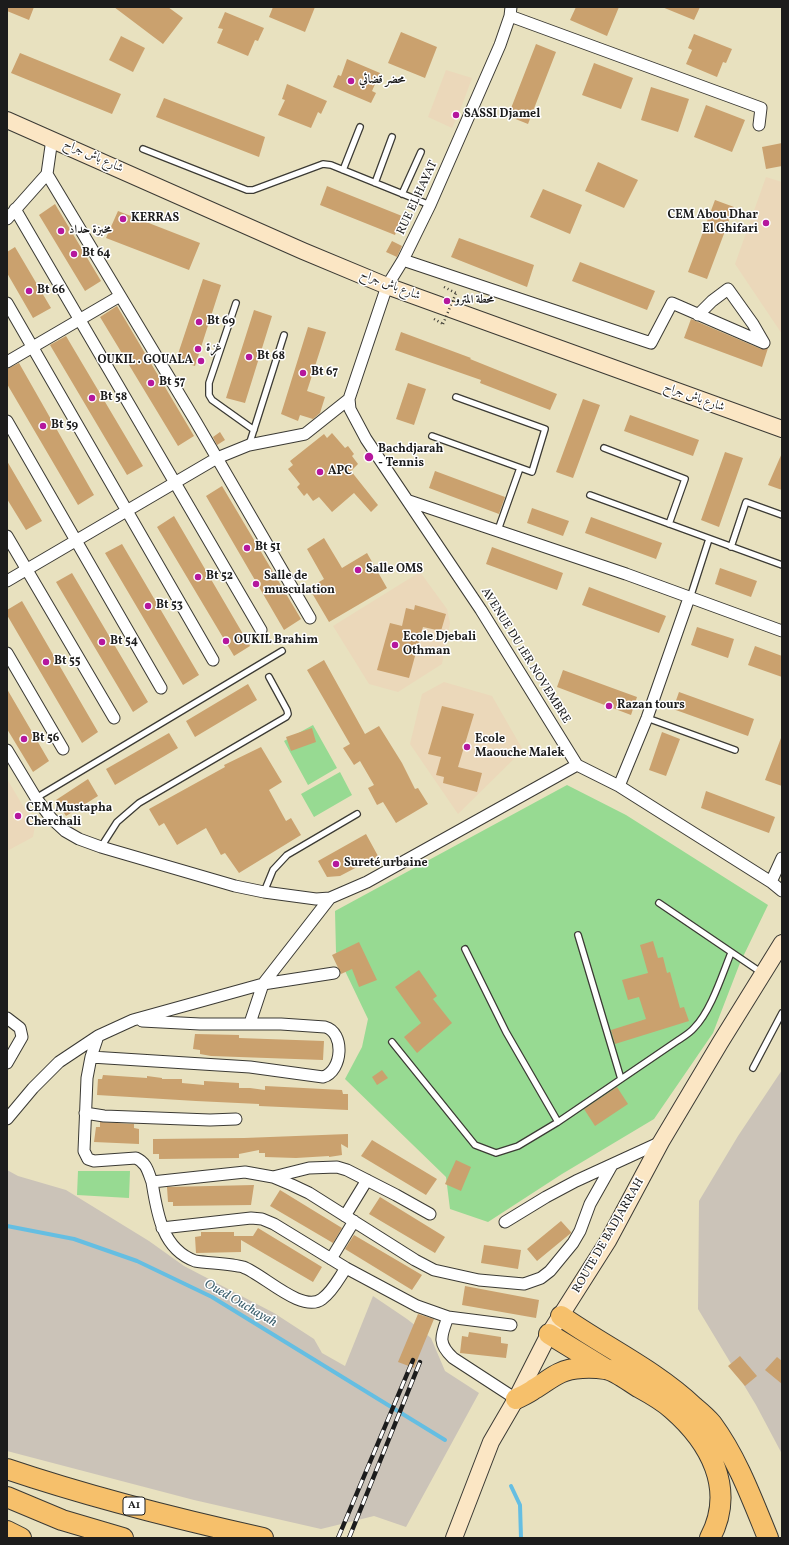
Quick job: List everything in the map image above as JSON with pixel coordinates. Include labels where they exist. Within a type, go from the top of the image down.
[{"type":"highway","points":[[562,1316],[666,1384],[686,1399],[710,1422],[737,1464],[768,1538]]},
{"type":"highway","points":[[549,1334],[654,1396],[672,1409],[702,1440],[712,1458],[717,1474],[720,1492],[719,1513],[715,1529],[710,1538]]},
{"type":"highway","points":[[516,1399],[561,1373],[579,1369],[606,1369]]},
{"type":"highway","name":"A1","points":[[7,1469],[74,1490],[263,1538]]},
{"type":"highway","points":[[7,1497],[62,1520],[123,1538]]},
{"type":"highway","points":[[7,1531],[21,1538]]},
{"type":"main road","name":"شارع باش جراح","points":[[7,120],[303,251],[387,286],[782,429]]},
{"type":"main road","name":"ROUTE DE BADJARRAH","points":[[454,1538],[491,1442],[516,1399],[549,1334],[562,1316],[608,1241],[661,1142],[782,943]]},
{"type":"street","points":[[511,12],[761,108],[759,125]]},
{"type":"street","name":"RUE EL HAYAT","points":[[349,399],[387,286],[403,260],[430,205],[500,45],[511,12]]},
{"type":"street","points":[[7,219],[47,174],[52,139]]},
{"type":"street","points":[[47,174],[217,458],[310,618]]},
{"type":"street","points":[[15,209],[262,630]]},
{"type":"street","points":[[403,260],[651,343],[672,303],[698,315],[764,343],[753,324],[728,289],[712,301],[698,315]]},
{"type":"street","points":[[7,362],[120,296]]},
{"type":"street","points":[[7,303],[213,660]]},
{"type":"street","points":[[7,581],[217,458],[249,445],[305,434],[349,399]]},
{"type":"street","name":"AVENUE DU 1ER NOVEMBRE","points":[[349,399],[350,409],[355,421],[481,610],[577,764]]},
{"type":"street","points":[[7,421],[161,688]]},
{"type":"street","points":[[409,500],[626,574],[782,631]]},
{"type":"street","points":[[7,536],[114,718]]},
{"type":"street","points":[[620,786],[647,718],[689,598]]},
{"type":"street","points":[[7,653],[63,749]]},
{"type":"street","points":[[7,750],[36,798],[51,818],[65,831],[79,839],[101,847],[235,886],[264,892],[316,899],[330,898],[367,882],[577,764],[620,786],[771,882],[782,891]]},
{"type":"street","points":[[771,882],[782,858]]},
{"type":"street","points":[[250,1023],[263,984],[330,898]]},
{"type":"street","points":[[7,1119],[33,1088],[59,1062],[98,1036],[133,1020],[263,984],[334,973]]},
{"type":"street","points":[[7,1018],[20,1028],[22,1037],[7,1063]]},
{"type":"street","points":[[91,1057],[250,1067],[323,1077],[330,1074],[335,1068],[338,1053],[338,1039],[334,1032],[330,1028],[318,1026],[250,1023],[200,1024],[133,1020]]},
{"type":"street","points":[[98,1036],[91,1057],[87,1078],[84,1151],[88,1159],[94,1161],[136,1158],[142,1160],[147,1166],[152,1182],[155,1203],[162,1228],[168,1241],[175,1250],[188,1259],[195,1261],[244,1268],[305,1302],[316,1303],[321,1300],[333,1287],[346,1268]]},
{"type":"street","points":[[85,1112],[104,1116],[210,1120],[236,1119]]},
{"type":"street","points":[[505,1222],[546,1197],[590,1174],[661,1142]]},
{"type":"street","points":[[152,1182],[245,1172],[273,1177],[292,1184],[309,1193],[415,1260],[434,1270],[479,1280],[508,1284],[524,1284],[541,1278],[550,1271],[573,1243],[580,1231],[597,1191],[612,1165]]},
{"type":"street","points":[[273,1177],[309,1168],[326,1166],[338,1167],[367,1180],[430,1214]]},
{"type":"street","points":[[330,1259],[367,1180]]},
{"type":"street","points":[[162,1228],[241,1218],[262,1219],[274,1224],[330,1259],[404,1300],[448,1317],[511,1325]]},
{"type":"street","points":[[448,1317],[441,1342],[447,1352],[453,1358],[516,1399]]},
{"type":"lane","points":[[343,170],[360,127]]},
{"type":"lane","points":[[375,183],[392,137]]},
{"type":"lane","points":[[144,148],[248,190],[252,190],[323,164],[343,170],[430,205]]},
{"type":"lane","points":[[402,194],[421,152]]},
{"type":"lane","points":[[236,303],[209,383],[209,395],[212,400],[254,430]]},
{"type":"lane","points":[[249,445],[284,335]]},
{"type":"lane","points":[[432,436],[532,472],[545,428],[456,396]]},
{"type":"lane","points":[[604,448],[685,479],[669,524]]},
{"type":"lane","points":[[498,530],[520,468]]},
{"type":"lane","points":[[590,495],[782,565]]},
{"type":"lane","points":[[730,547],[746,502],[782,515]]},
{"type":"lane","points":[[689,598],[709,539]]},
{"type":"lane","points":[[36,798],[282,651]]},
{"type":"lane","points":[[101,847],[117,822],[139,802],[286,717],[288,714],[287,710],[268,676]]},
{"type":"lane","points":[[647,718],[735,750]]},
{"type":"lane","points":[[264,892],[273,870],[287,855],[357,814]]},
{"type":"lane","points":[[659,903],[762,974]]},
{"type":"lane","points":[[578,935],[621,1079]]},
{"type":"lane","points":[[465,950],[506,1032],[558,1122]]},
{"type":"lane","points":[[392,1042],[475,1145],[496,1153],[518,1146],[558,1122],[678,1041],[694,1028],[708,1007],[731,953]]},
{"type":"lane","points":[[753,1068],[782,1013]]},
{"type":"path","points":[[443,324],[456,293]]},
{"type":"shaded area","points":[[446,70],[472,78],[452,128],[428,117]]},
{"type":"shaded area","name":"CEM Abou Dhar El Ghifari","points":[[766,177],[782,182],[782,334],[735,264]]},
{"type":"shaded area","name":"Ecole Djebali Othman","points":[[420,572],[447,609],[450,623],[442,664],[398,692],[369,684],[333,626]]},
{"type":"shaded area","name":"Ecole Maouche Malek","points":[[444,682],[492,696],[523,750],[458,814],[410,744],[422,694]]},
{"type":"shaded area","name":"CEM Mustapha Cherchali","points":[[7,779],[35,826],[33,837],[7,851]]},
{"type":"shaded area","points":[[782,1070],[782,1454],[756,1405],[698,1309],[699,1201],[738,1136]]},
{"type":"shaded area","points":[[7,1170],[18,1176],[66,1190],[149,1241],[184,1266],[274,1313],[314,1339],[322,1353],[345,1366],[373,1296],[407,1319],[431,1338],[445,1371],[479,1393],[406,1527],[374,1516],[321,1529],[194,1500],[7,1451]]},
{"type":"green space","points":[[313,725],[337,768],[308,785],[284,741]]},
{"type":"green space","points":[[340,772],[352,795],[314,817],[301,794]]},
{"type":"green space","points":[[567,785],[626,815],[768,905],[740,963],[713,1033],[654,1119],[562,1174],[488,1222],[450,1209],[446,1177],[345,1079],[362,1047],[368,1019],[336,952],[335,911]]},
{"type":"green space","points":[[78,1171],[130,1171],[129,1198],[77,1195]]},
{"type":"building","points":[[7,7],[34,7],[29,20],[7,11]]},
{"type":"building","points":[[114,7],[168,7],[183,18],[163,44]]},
{"type":"building","points":[[273,7],[315,7],[305,32],[269,17]]},
{"type":"building","points":[[576,7],[619,7],[607,36],[570,20]]},
{"type":"building","points":[[662,7],[700,7],[694,20]]},
{"type":"building","points":[[225,12],[264,28],[258,41],[255,40],[248,56],[217,43],[223,29],[218,28]]},
{"type":"building","points":[[401,32],[437,47],[425,78],[388,63]]},
{"type":"building","points":[[694,34],[732,49],[726,63],[723,62],[717,77],[686,64],[692,50],[688,48]]},
{"type":"building","points":[[121,36],[145,48],[133,72],[109,60]]},
{"type":"building","points":[[536,44],[556,52],[528,124],[508,116]]},
{"type":"building","points":[[20,53],[121,94],[112,114],[11,73]]},
{"type":"building","points":[[347,59],[380,73],[372,91],[376,93],[371,103],[333,87],[338,75],[341,76]]},
{"type":"building","points":[[594,63],[633,78],[621,109],[582,95]]},
{"type":"building","points":[[287,84],[327,101],[321,114],[318,112],[311,128],[278,115],[285,100],[282,99]]},
{"type":"building","points":[[651,87],[689,99],[678,132],[641,120]]},
{"type":"building","points":[[164,98],[265,137],[259,157],[156,117]]},
{"type":"building","points":[[706,105],[745,120],[732,152],[694,137]]},
{"type":"building","points":[[782,143],[782,166],[766,169],[762,147]]},
{"type":"building","points":[[598,162],[638,180],[624,208],[585,191]]},
{"type":"building","points":[[327,186],[402,216],[395,235],[320,205]]},
{"type":"building","points":[[543,189],[582,205],[570,234],[530,217]]},
{"type":"building","points":[[715,200],[734,207],[707,279],[688,272]]},
{"type":"building","name":"Bt 64","points":[[55,204],[101,281],[85,291],[39,215]]},
{"type":"building","points":[[118,211],[200,243],[189,270],[106,238]]},
{"type":"building","points":[[459,238],[534,265],[527,287],[451,257]]},
{"type":"building","points":[[392,241],[402,246],[397,257],[386,252]]},
{"type":"building","name":"Bt 66","points":[[15,247],[51,308],[33,318],[7,273],[7,252]]},
{"type":"building","points":[[580,262],[655,291],[647,310],[572,281]]},
{"type":"building","name":"Bt 69","points":[[203,279],[221,285],[195,366],[176,360]]},
{"type":"building","name":"Bt 57","points":[[117,306],[194,436],[178,446],[100,317]]},
{"type":"building","name":"Bt 68","points":[[254,310],[272,316],[245,403],[226,398]]},
{"type":"building","points":[[691,319],[761,349],[768,348],[762,367],[684,338]]},
{"type":"building","name":"Bt 67","points":[[308,327],[326,332],[307,391],[325,397],[320,413],[313,419],[300,415],[298,421],[281,414]]},
{"type":"building","points":[[401,332],[471,358],[470,359],[557,394],[550,410],[480,383],[481,380],[395,350]]},
{"type":"building","name":"Bt 58","points":[[66,336],[143,466],[127,475],[50,345]]},
{"type":"building","name":"Bt 59","points":[[19,363],[94,495],[78,505],[7,384],[7,369]]},
{"type":"building","points":[[408,383],[426,389],[414,425],[396,419]]},
{"type":"building","points":[[583,399],[600,405],[573,478],[556,472]]},
{"type":"building","points":[[630,415],[699,440],[693,456],[624,431]]},
{"type":"building","points":[[220,432],[225,440],[217,445],[213,437]]},
{"type":"building","name":"APC","points":[[332,433],[345,448],[348,446],[354,454],[352,456],[358,464],[351,471],[378,505],[371,512],[354,493],[332,512],[319,497],[313,501],[307,493],[304,496],[297,487],[300,484],[288,469],[293,465],[290,461],[324,434],[327,438]]},
{"type":"building","points":[[725,452],[743,458],[719,527],[701,520]]},
{"type":"building","points":[[782,453],[782,490],[768,485]]},
{"type":"building","points":[[7,461],[42,521],[26,530],[7,499]]},
{"type":"building","points":[[435,471],[505,497],[499,514],[429,488]]},
{"type":"building","name":"Bt 51","points":[[222,486],[301,619],[284,630],[206,496]]},
{"type":"building","points":[[532,508],[569,521],[563,536],[527,523]]},
{"type":"building","name":"Bt 52","points":[[174,516],[250,646],[234,656],[157,527]]},
{"type":"building","points":[[591,517],[662,543],[656,559],[585,533]]},
{"type":"building","name":"Salle OMS","points":[[324,538],[342,568],[367,553],[387,588],[329,622],[309,588],[324,579],[307,549]]},
{"type":"building","name":"Bt 53","points":[[122,544],[199,675],[183,685],[105,553]]},
{"type":"building","points":[[492,547],[563,573],[557,590],[486,564]]},
{"type":"building","points":[[720,568],[757,581],[751,597],[715,584]]},
{"type":"building","name":"Bt 54","points":[[72,573],[148,702],[133,712],[56,582]]},
{"type":"building","points":[[589,587],[666,616],[659,633],[582,605]]},
{"type":"building","name":"Bt 55","points":[[22,601],[98,732],[82,743],[7,615],[7,610]]},
{"type":"building","points":[[415,605],[446,614],[441,631],[423,627],[409,678],[377,670],[390,623],[402,626],[406,608],[414,610]]},
{"type":"building","points":[[697,627],[734,639],[728,658],[691,645]]},
{"type":"building","points":[[755,646],[782,656],[782,677],[748,665]]},
{"type":"building","points":[[324,660],[365,734],[379,726],[402,763],[415,789],[418,788],[428,804],[396,823],[383,802],[377,805],[368,788],[374,785],[360,761],[354,765],[343,748],[350,744],[307,670]]},
{"type":"building","points":[[563,670],[637,697],[631,715],[557,687]]},
{"type":"building","points":[[248,684],[257,700],[195,737],[186,721]]},
{"type":"building","name":"Bt 56","points":[[7,689],[49,761],[33,772],[7,729]]},
{"type":"building","points":[[679,692],[754,719],[748,736],[673,709]]},
{"type":"building","points":[[442,706],[474,714],[458,767],[482,773],[477,792],[443,783],[444,777],[436,775],[441,757],[428,754]]},
{"type":"building","points":[[312,728],[316,742],[291,751],[286,737]]},
{"type":"building","points":[[662,732],[680,739],[666,776],[649,770]]},
{"type":"building","points":[[169,733],[178,748],[115,785],[106,769]]},
{"type":"building","points":[[782,738],[782,786],[765,780]]},
{"type":"building","points":[[261,747],[282,782],[269,790],[286,821],[291,818],[301,835],[239,873],[225,853],[221,855],[206,828],[177,845],[164,823],[159,826],[149,809],[225,767],[224,765]]},
{"type":"building","points":[[88,779],[98,796],[66,816],[56,800]]},
{"type":"building","points":[[706,791],[775,817],[769,833],[701,808]]},
{"type":"building","points":[[366,834],[378,856],[340,876],[327,877],[318,861]]},
{"type":"building","points":[[653,941],[658,958],[663,957],[667,973],[670,972],[680,1008],[684,1007],[689,1021],[615,1044],[611,1030],[646,1019],[639,997],[628,1000],[622,980],[648,973],[640,945]]},
{"type":"building","points":[[359,942],[377,980],[359,987],[352,969],[341,974],[332,955]]},
{"type":"building","points":[[419,970],[437,996],[433,999],[452,1023],[417,1053],[404,1037],[421,1023],[395,987]]},
{"type":"building","points":[[195,1034],[239,1035],[239,1038],[324,1041],[323,1060],[211,1056],[200,1054],[200,1050],[193,1049]]},
{"type":"building","points":[[382,1070],[388,1078],[377,1085],[372,1077]]},
{"type":"building","points":[[103,1075],[147,1078],[147,1076],[162,1079],[182,1079],[182,1083],[204,1085],[204,1081],[239,1083],[239,1088],[265,1090],[265,1086],[342,1090],[343,1094],[348,1094],[348,1110],[259,1106],[259,1104],[97,1095],[98,1079],[102,1079]]},
{"type":"building","points":[[617,1087],[628,1104],[595,1126],[584,1109]]},
{"type":"building","points":[[100,1122],[134,1124],[134,1128],[139,1129],[139,1144],[94,1142],[96,1127],[100,1127]]},
{"type":"building","points":[[348,1134],[348,1148],[341,1144],[342,1155],[329,1157],[265,1157],[265,1153],[259,1153],[259,1150],[239,1154],[239,1158],[159,1159],[159,1154],[153,1154],[153,1139],[244,1138]]},
{"type":"building","points":[[372,1140],[437,1179],[426,1195],[361,1156]]},
{"type":"building","points":[[456,1160],[471,1167],[461,1191],[445,1184]]},
{"type":"building","points":[[254,1185],[251,1205],[173,1206],[173,1202],[168,1202],[167,1187]]},
{"type":"building","points":[[280,1190],[342,1228],[333,1243],[270,1206]]},
{"type":"building","points":[[380,1197],[445,1237],[435,1253],[369,1214]]},
{"type":"building","points":[[561,1221],[571,1233],[537,1261],[527,1249]]},
{"type":"building","points":[[258,1228],[322,1267],[313,1282],[241,1240],[241,1252],[196,1253],[195,1237],[201,1236],[201,1232],[234,1232],[234,1236],[253,1236]]},
{"type":"building","points":[[354,1235],[422,1275],[412,1290],[345,1249]]},
{"type":"building","points":[[484,1245],[521,1250],[518,1269],[481,1263]]},
{"type":"building","points":[[465,1286],[539,1300],[536,1318],[462,1305]]},
{"type":"building","points":[[418,1314],[434,1319],[414,1368],[398,1362]]},
{"type":"building","points":[[469,1332],[501,1337],[501,1343],[508,1344],[506,1358],[460,1353],[462,1336],[468,1337]]},
{"type":"building","points":[[740,1356],[757,1376],[745,1386],[728,1366]]},
{"type":"building","points":[[777,1357],[782,1361],[782,1384],[765,1370]]},
{"type":"waterway","name":"Oued Ouchayah","points":[[7,1226],[74,1239],[137,1261],[212,1297],[445,1440]]},
{"type":"waterway","name":"Oued Ouchayah","points":[[511,1486],[520,1505],[521,1538]]},
{"type":"railway","points":[[338,1538],[413,1360]]},
{"type":"railway","points":[[349,1538],[420,1362]]},
{"type":"place","name":"محضر قضائي","points":[[351,81]]},
{"type":"place","name":"SASSI Djamel","points":[[456,115]]},
{"type":"place","name":"KERRAS","points":[[123,219]]},
{"type":"place","name":"CEM Abou Dhar El Ghifari","points":[[766,223]]},
{"type":"place","name":"مخبزة حداد","points":[[61,231]]},
{"type":"place","name":"Bt 64","points":[[74,254]]},
{"type":"place","name":"Bt 66","points":[[29,291]]},
{"type":"place","name":"محطة المترو","points":[[447,301]]},
{"type":"place","name":"Bt 69","points":[[199,322]]},
{"type":"place","name":"غزة","points":[[198,349]]},
{"type":"place","name":"Bt 68","points":[[249,357]]},
{"type":"place","name":"OUKIL . GOUALA","points":[[201,361]]},
{"type":"place","name":"Bt 67","points":[[303,373]]},
{"type":"place","name":"Bt 57","points":[[151,383]]},
{"type":"place","name":"Bt 58","points":[[92,398]]},
{"type":"place","name":"Bt 59","points":[[43,426]]},
{"type":"place","name":"Bachdjarah - Tennis","points":[[369,457]]},
{"type":"place","name":"APC","points":[[320,472]]},
{"type":"place","name":"Bt 51","points":[[247,548]]},
{"type":"place","name":"Salle OMS","points":[[358,570]]},
{"type":"place","name":"Bt 52","points":[[198,577]]},
{"type":"place","name":"Salle de musculation","points":[[256,584]]},
{"type":"place","name":"Bt 53","points":[[148,606]]},
{"type":"place","name":"OUKIL Brahim","points":[[226,641]]},
{"type":"place","name":"Bt 54","points":[[102,642]]},
{"type":"place","name":"Ecole Djebali Othman","points":[[395,645]]},
{"type":"place","name":"Bt 55","points":[[46,662]]},
{"type":"place","name":"Razan tours","points":[[609,706]]},
{"type":"place","name":"Bt 56","points":[[24,739]]},
{"type":"place","name":"Ecole Maouche Malek","points":[[467,747]]},
{"type":"place","name":"CEM Mustapha Cherchali","points":[[18,816]]},
{"type":"place","name":"Sureté urbaine","points":[[336,864]]}]
